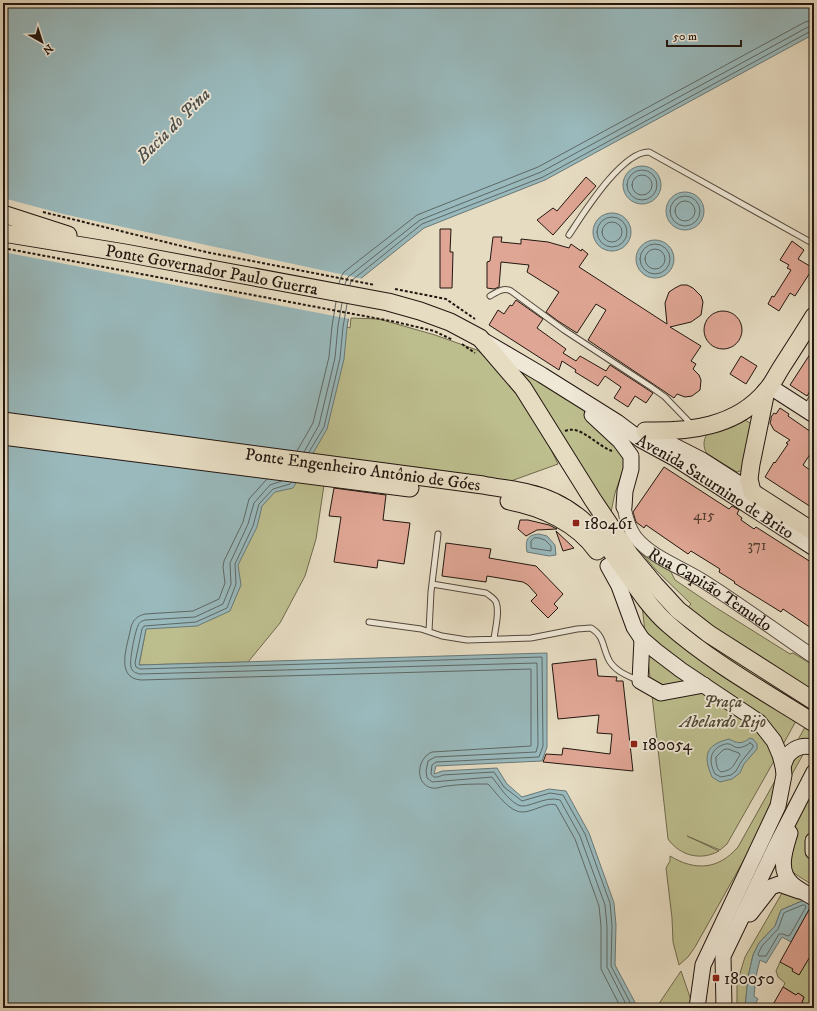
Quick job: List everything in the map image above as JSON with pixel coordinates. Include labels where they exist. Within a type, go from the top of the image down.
[{"type":"main road","points":[[3,214],[125,253]]},
{"type":"main road","name":"Ponte Governador Paulo Guerra","points":[[3,232],[388,302],[420,310]]},
{"type":"main road","name":"Avenida Saturnino de Brito","points":[[420,310],[450,322],[480,338],[617,422],[641,440],[676,459],[814,548]]},
{"type":"main road","points":[[645,431],[671,432],[696,428],[729,419],[753,404],[768,389],[814,316]]},
{"type":"main road","name":"Rua Capitão Temudo","points":[[480,338],[523,388],[593,500],[630,554],[678,610],[709,634],[814,701]]},
{"type":"main road","points":[[768,389],[812,408]]},
{"type":"main road","points":[[768,389],[751,464],[749,479],[752,492],[814,532]]},
{"type":"main road","points":[[564,390],[620,441],[631,456],[631,469],[625,491],[624,507]]},
{"type":"main road","name":"Ponte Engenheiro Antônio de Góes","points":[[3,421],[352,475],[527,504],[554,515],[580,534],[595,548],[608,566],[642,601],[650,605]]},
{"type":"main road","name":"Avenida Saturnino de Brito","points":[[617,422],[645,431],[702,460],[752,492]]},
{"type":"main road","name":"Ponte Engenheiro Antônio de Góes","points":[[3,436],[352,475],[483,485],[528,493],[551,500],[572,511],[587,523],[605,543],[650,605],[668,624],[704,653],[814,723]]},
{"type":"main road","points":[[608,566],[619,586],[634,627],[642,639],[656,651],[759,722],[774,741],[783,766],[784,776],[778,806],[703,965],[697,1008]]},
{"type":"main road","points":[[642,639],[640,681],[661,693],[704,685]]},
{"type":"main road","points":[[783,766],[789,754],[794,749],[805,746],[814,748]]},
{"type":"main road","points":[[738,925],[749,916],[771,888],[779,884],[814,898],[792,884],[783,868],[784,850],[791,830],[802,808],[809,781],[809,774],[814,764]]},
{"type":"main road","points":[[724,1008],[723,956],[809,781]]},
{"type":"main road","points":[[814,841],[814,850]]},
{"type":"street","name":"Rua Capitão Temudo","points":[[624,507],[630,530],[637,539],[655,554],[702,581],[814,657]]},
{"type":"lane","points":[[569,235],[595,197],[620,167],[640,154],[649,152],[814,244]]},
{"type":"lane","points":[[490,296],[502,290],[507,289],[511,291],[564,330],[651,386],[665,397],[696,428]]},
{"type":"lane","points":[[429,631],[432,584],[438,534]]},
{"type":"lane","points":[[432,584],[486,593],[494,598],[497,603],[494,639]]},
{"type":"lane","points":[[369,622],[421,629],[442,636],[467,640],[530,638],[577,629],[591,628],[600,636],[608,659],[614,666],[621,673],[640,681]]},
{"type":"path","points":[[37,210],[214,254],[378,286]]},
{"type":"path","points":[[3,248],[396,322],[434,332],[458,342],[477,354]]},
{"type":"path","points":[[394,289],[433,297]]},
{"type":"green space","points":[[354,284],[347,327],[350,328],[351,318],[379,319],[435,335],[477,350],[498,366],[530,406],[558,464],[511,481],[328,458],[316,539],[305,576],[280,623],[248,662],[139,665],[146,629]]},
{"type":"green space","points":[[508,359],[588,410],[630,450],[615,493],[611,512],[566,444],[536,392]]},
{"type":"green space","points":[[745,420],[750,423],[752,428],[743,470],[737,472],[707,454],[704,442],[707,434]]},
{"type":"green space","name":"Praça Abelardo Rijo","points":[[638,549],[669,568],[675,580],[715,607],[790,654],[793,653],[811,664],[814,673],[814,688],[727,844],[720,850],[687,836],[719,851],[705,856],[685,853],[673,845],[668,839],[642,605],[669,627],[691,604],[656,570]]},
{"type":"green space","points":[[814,711],[814,735],[695,947],[688,957],[679,965],[673,942],[672,918],[666,868],[670,861],[670,856],[688,864],[706,866],[722,860],[738,847]]},
{"type":"green space","points":[[814,759],[814,886],[761,852]]},
{"type":"green space","points":[[789,881],[814,903],[802,901],[781,910],[775,926],[759,943],[753,955],[748,978],[745,1008],[737,1008],[737,983],[745,957]]},
{"type":"green space","points":[[809,958],[814,960],[814,1006],[813,1008],[800,1008],[804,997],[798,993],[796,995],[783,987],[785,983],[778,977],[776,971],[780,962]]},
{"type":"green space","points":[[681,971],[692,1003],[691,1008],[656,1008]]},
{"type":"water","name":"Bacia do Pina","points":[[3,3],[814,3],[814,34],[545,180],[424,228],[354,284],[347,327],[344,359],[327,429],[293,488],[275,492],[262,506],[257,527],[238,565],[241,585],[230,611],[197,626],[146,629],[139,665],[547,653],[547,747],[542,761],[436,766],[434,774],[442,771],[497,768],[507,784],[522,797],[549,789],[566,791],[589,833],[614,903],[616,925],[615,965],[638,1008],[3,1008]]},
{"type":"water","points":[[642,166],[655,172],[661,185],[655,198],[642,204],[629,198],[623,185],[629,172]]},
{"type":"water","points":[[685,192],[698,198],[704,211],[698,224],[685,230],[672,224],[666,211],[672,198]]},
{"type":"water","points":[[612,213],[625,219],[631,232],[625,245],[612,251],[599,245],[593,232],[599,219]]},
{"type":"water","points":[[655,240],[668,246],[674,259],[668,272],[655,278],[642,272],[636,259],[642,246]]},
{"type":"water","points":[[539,534],[547,536],[555,545],[556,555],[549,556],[527,552],[526,544],[529,537]]},
{"type":"water","points":[[750,738],[757,744],[757,749],[744,764],[740,773],[732,779],[720,782],[712,777],[707,763],[708,752],[711,748],[721,741],[729,739],[740,743]]},
{"type":"water","points":[[805,900],[814,903],[814,911],[810,908],[791,942],[782,937],[766,963],[760,960],[756,976],[754,996],[758,999],[753,1008],[745,1008],[748,977],[753,955],[759,943],[775,926],[781,910]]},
{"type":"pier","points":[[3,198],[63,214],[363,279],[356,285],[350,319],[3,252]]},
{"type":"building","points":[[586,177],[596,186],[553,235],[537,220],[553,208],[557,211]]},
{"type":"building","points":[[440,229],[451,229],[450,252],[453,252],[452,288],[440,288]]},
{"type":"building","points":[[493,237],[502,237],[501,242],[521,244],[521,239],[548,242],[569,248],[571,244],[581,251],[582,249],[588,254],[579,267],[667,324],[665,303],[669,292],[681,285],[687,285],[693,288],[701,296],[703,302],[701,315],[691,322],[670,327],[701,346],[691,361],[696,364],[693,369],[699,375],[701,380],[700,390],[692,396],[685,397],[677,394],[674,398],[588,340],[606,310],[596,304],[577,333],[558,321],[546,312],[559,292],[527,272],[529,265],[501,262],[499,287],[494,289],[487,288],[487,262],[490,261]]},
{"type":"building","points":[[792,241],[804,250],[798,259],[813,268],[795,296],[790,293],[779,311],[768,304],[791,270],[787,268],[789,265],[780,260]]},
{"type":"building","points":[[516,300],[543,319],[537,328],[566,349],[563,353],[576,361],[580,356],[606,371],[610,365],[653,393],[646,403],[635,396],[628,407],[614,398],[621,387],[605,376],[598,386],[575,372],[576,370],[562,361],[559,370],[489,325],[498,310],[504,314],[510,305],[512,306]]},
{"type":"building","points":[[719,311],[727,311],[734,314],[739,319],[742,330],[739,341],[734,346],[727,349],[719,349],[712,346],[707,341],[704,334],[704,326],[707,319],[712,314]]},
{"type":"building","points":[[814,348],[814,385],[807,396],[790,385]]},
{"type":"building","points":[[741,356],[757,366],[746,384],[730,374]]},
{"type":"building","points":[[780,408],[789,414],[788,416],[814,434],[814,448],[803,465],[814,473],[814,509],[765,477],[788,444],[786,443],[790,440],[774,430],[770,423],[771,417],[774,413],[776,414]]},
{"type":"building","points":[[664,467],[729,509],[732,506],[739,510],[737,514],[742,518],[741,520],[754,529],[756,527],[814,564],[814,630],[783,609],[781,612],[734,583],[735,582],[719,572],[720,569],[691,551],[688,554],[646,525],[644,528],[636,522],[633,512]]},
{"type":"building","points":[[334,488],[386,495],[383,520],[410,523],[404,564],[378,560],[377,568],[334,562],[341,517],[329,516]]},
{"type":"building","points":[[520,520],[528,520],[549,525],[557,529],[537,530],[526,536],[518,529]]},
{"type":"building","points":[[556,531],[574,548],[563,551]]},
{"type":"building","points":[[446,543],[491,549],[489,558],[536,566],[563,594],[554,604],[558,608],[548,618],[531,601],[537,595],[528,585],[523,582],[487,576],[486,582],[442,576]]},
{"type":"building","points":[[596,659],[598,676],[617,677],[616,681],[623,681],[633,771],[543,762],[546,754],[562,755],[563,748],[610,754],[612,734],[597,733],[599,715],[558,719],[552,664]]},
{"type":"building","points":[[811,906],[814,907],[814,950],[799,975],[792,971],[793,969],[780,962]]},
{"type":"building","points":[[783,987],[796,995],[798,993],[804,997],[800,1008],[771,1008]]},
{"type":"place","name":"180461","points":[[576,523]]},
{"type":"place","name":"180054","points":[[634,744]]},
{"type":"place","name":"180050","points":[[716,978]]}]
